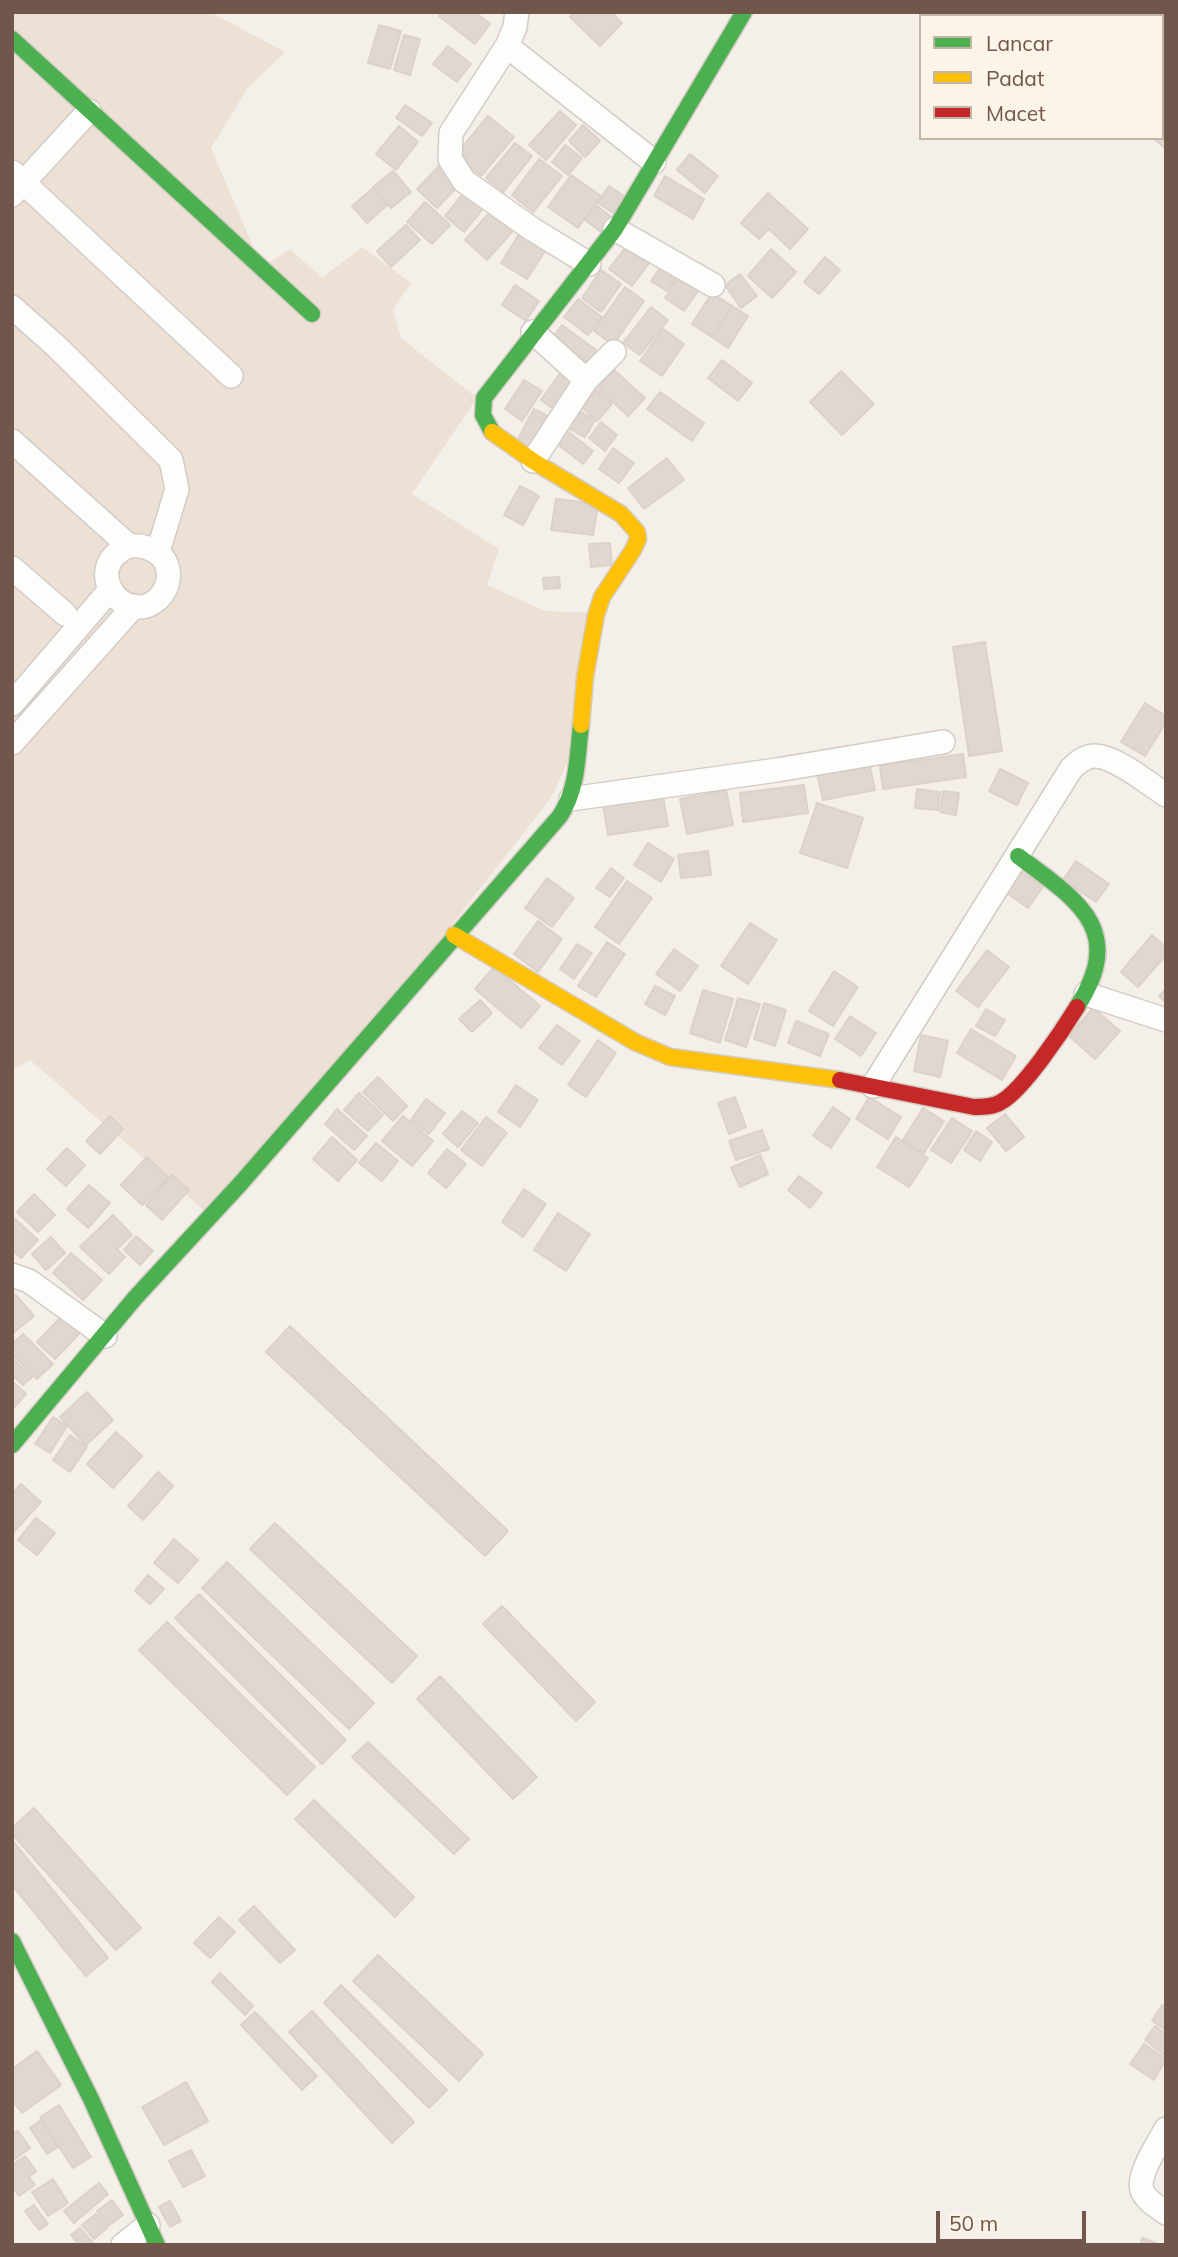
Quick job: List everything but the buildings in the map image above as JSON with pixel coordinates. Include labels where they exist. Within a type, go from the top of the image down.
[{"type":"street","points":[[12,1445],[135,1298],[242,1183],[454,935],[560,816],[571,799],[578,760],[584,677],[591,634],[602,597],[633,550],[638,539],[637,532],[621,514],[533,461],[489,430],[485,424],[482,405],[484,398],[533,332],[615,229],[744,12]]},
{"type":"street","points":[[589,264],[532,229],[464,181],[450,159],[450,133],[517,24],[654,162]]},
{"type":"street","points":[[12,39],[312,314]]},
{"type":"street","points":[[89,111],[16,183],[231,376]]},
{"type":"street","points":[[615,229],[713,285]]},
{"type":"street","points":[[12,307],[56,346],[171,460],[177,489],[158,552]]},
{"type":"street","points":[[533,332],[586,380]]},
{"type":"street","points":[[533,461],[586,380],[614,352]]},
{"type":"street","points":[[12,441],[130,546]]},
{"type":"street","points":[[130,546],[149,547],[158,552],[168,569],[166,589],[153,603],[134,606],[124,604],[110,590],[107,581],[109,563],[121,550],[130,546]]},
{"type":"street","points":[[12,568],[65,614]]},
{"type":"street","points":[[12,704],[110,590]]},
{"type":"street","points":[[12,743],[134,606]]},
{"type":"street","points":[[571,799],[776,770],[943,742]]},
{"type":"street","points":[[873,1086],[1071,769],[1087,757],[1109,759],[1166,795]]},
{"type":"street","points":[[454,935],[607,1027],[654,1052],[670,1057],[820,1076],[974,1107],[990,1107],[1003,1103],[1016,1090],[1086,994],[1096,967],[1099,946],[1092,927],[1072,898],[1018,856]]},
{"type":"street","points":[[1086,994],[1166,1020]]},
{"type":"street","points":[[12,1275],[29,1281],[105,1336]]},
{"type":"street","points":[[12,1941],[69,2054],[153,2235],[123,2245]]},
{"type":"street","points":[[1166,2129],[1142,2176],[1141,2189],[1147,2199],[1166,2213]]},
{"type":"shaded area","points":[[12,12],[210,12],[285,52],[247,89],[211,148],[262,267],[290,249],[322,278],[362,247],[411,283],[393,309],[401,338],[477,398],[412,494],[499,549],[487,585],[545,611],[593,613],[567,763],[551,798],[378,1019],[206,1212],[30,1060],[12,1070]]},
{"type":"traffic: fast","points":[[492,432],[483,415],[484,398],[615,229],[744,12]]},
{"type":"traffic: fast","points":[[12,39],[312,314]]},
{"type":"traffic: fast","points":[[12,1445],[135,1298],[241,1183],[560,816],[574,784],[581,725]]},
{"type":"traffic: fast","points":[[1018,856],[1076,903],[1088,919],[1096,937],[1097,957],[1091,980],[1077,1007]]},
{"type":"traffic: fast","points":[[12,1941],[91,2099],[157,2245]]},
{"type":"traffic: slow","points":[[492,432],[533,461],[621,514],[637,532],[638,539],[633,550],[602,597],[596,615],[585,677],[581,725]]},
{"type":"traffic: slow","points":[[454,935],[635,1042],[670,1057],[840,1080]]},
{"type":"traffic: jam","points":[[840,1080],[974,1107],[995,1105],[1010,1095],[1031,1073],[1077,1007]]}]
